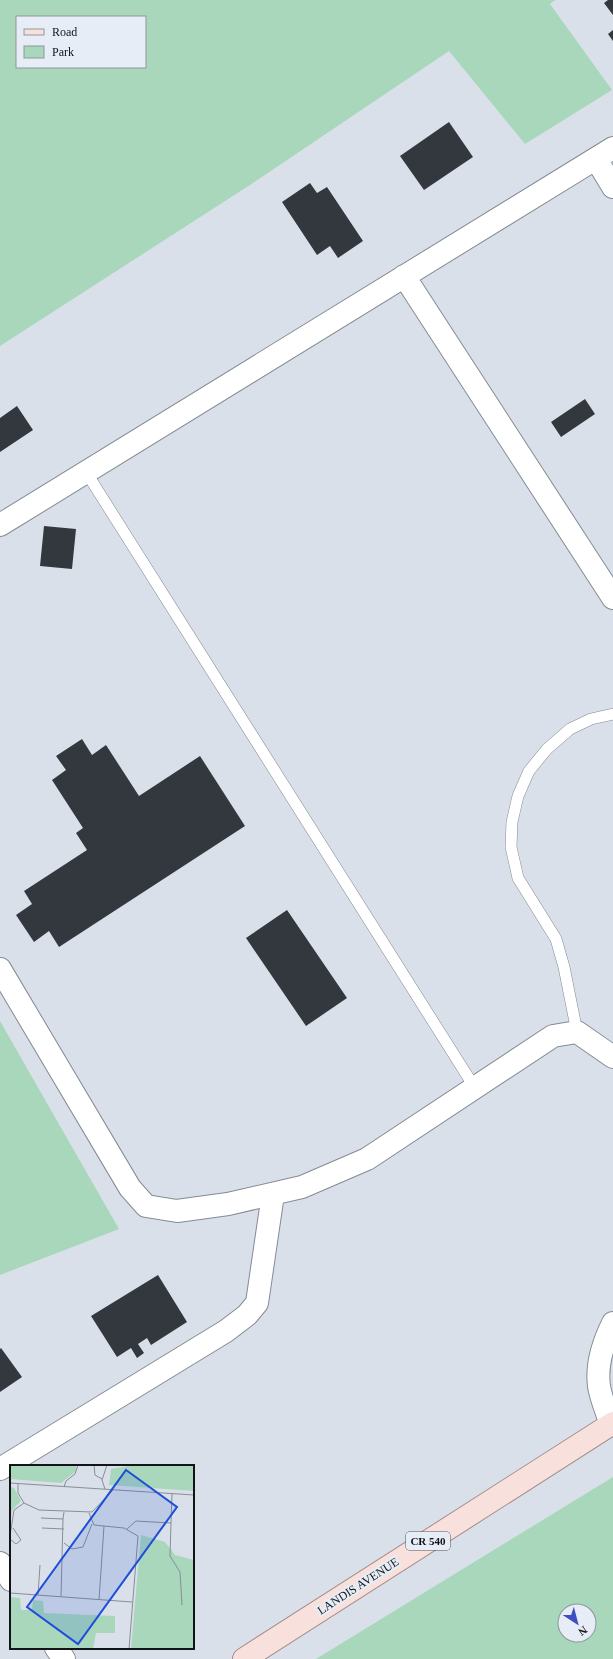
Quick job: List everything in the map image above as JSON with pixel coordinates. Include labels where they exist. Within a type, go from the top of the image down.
[{"type":"main road","name":"LANDIS AVENUE","points":[[244,1659],[612,1424]]},
{"type":"street","points":[[0,524],[604,154],[613,188]]},
{"type":"street","points":[[404,276],[613,598]]},
{"type":"street","points":[[0,970],[130,1188],[146,1206],[177,1211],[228,1204],[302,1187],[367,1160],[553,1036],[577,1032],[613,1057]]},
{"type":"street","points":[[0,1469],[226,1331],[247,1315],[257,1303],[273,1194]]},
{"type":"street","points":[[612,1424],[599,1386],[599,1361],[604,1341],[613,1324]]},
{"type":"street","points":[[0,1563],[10,1578]]},
{"type":"street","points":[[57,1649],[64,1659]]},
{"type":"lane","points":[[86,472],[476,1088]]},
{"type":"lane","points":[[577,1032],[564,967],[556,939],[518,878],[511,847],[512,822],[518,796],[529,771],[547,749],[570,729],[591,719],[613,714]]},
{"type":"green space","points":[[0,0],[555,0],[550,4],[612,90],[525,144],[449,51],[253,183],[0,346]]},
{"type":"green space","points":[[0,1021],[119,1229],[0,1275]]},
{"type":"green space","points":[[613,1477],[613,1659],[316,1659]]},
{"type":"building","points":[[608,0],[613,0],[613,15],[604,3]]},
{"type":"building","points":[[613,30],[613,41],[608,34]]},
{"type":"building","points":[[449,122],[473,157],[424,190],[400,156]]},
{"type":"building","points":[[310,183],[317,193],[327,187],[363,241],[338,258],[330,246],[317,255],[282,202]]},
{"type":"building","points":[[585,399],[595,414],[561,437],[551,422]]},
{"type":"building","points":[[17,406],[33,430],[0,452],[0,418]]},
{"type":"building","points":[[44,526],[76,529],[72,569],[40,566]]},
{"type":"building","points":[[82,739],[92,755],[106,745],[139,796],[200,756],[245,826],[59,947],[49,931],[34,942],[16,915],[32,904],[24,891],[87,850],[76,833],[83,828],[52,780],[66,770],[56,756]]},
{"type":"building","points":[[287,910],[347,998],[306,1026],[246,938]]},
{"type":"building","points":[[158,1275],[187,1322],[151,1345],[147,1338],[138,1344],[144,1353],[137,1358],[131,1348],[117,1357],[91,1316]]},
{"type":"building","points":[[1,1348],[22,1377],[0,1392],[0,1349]]}]
